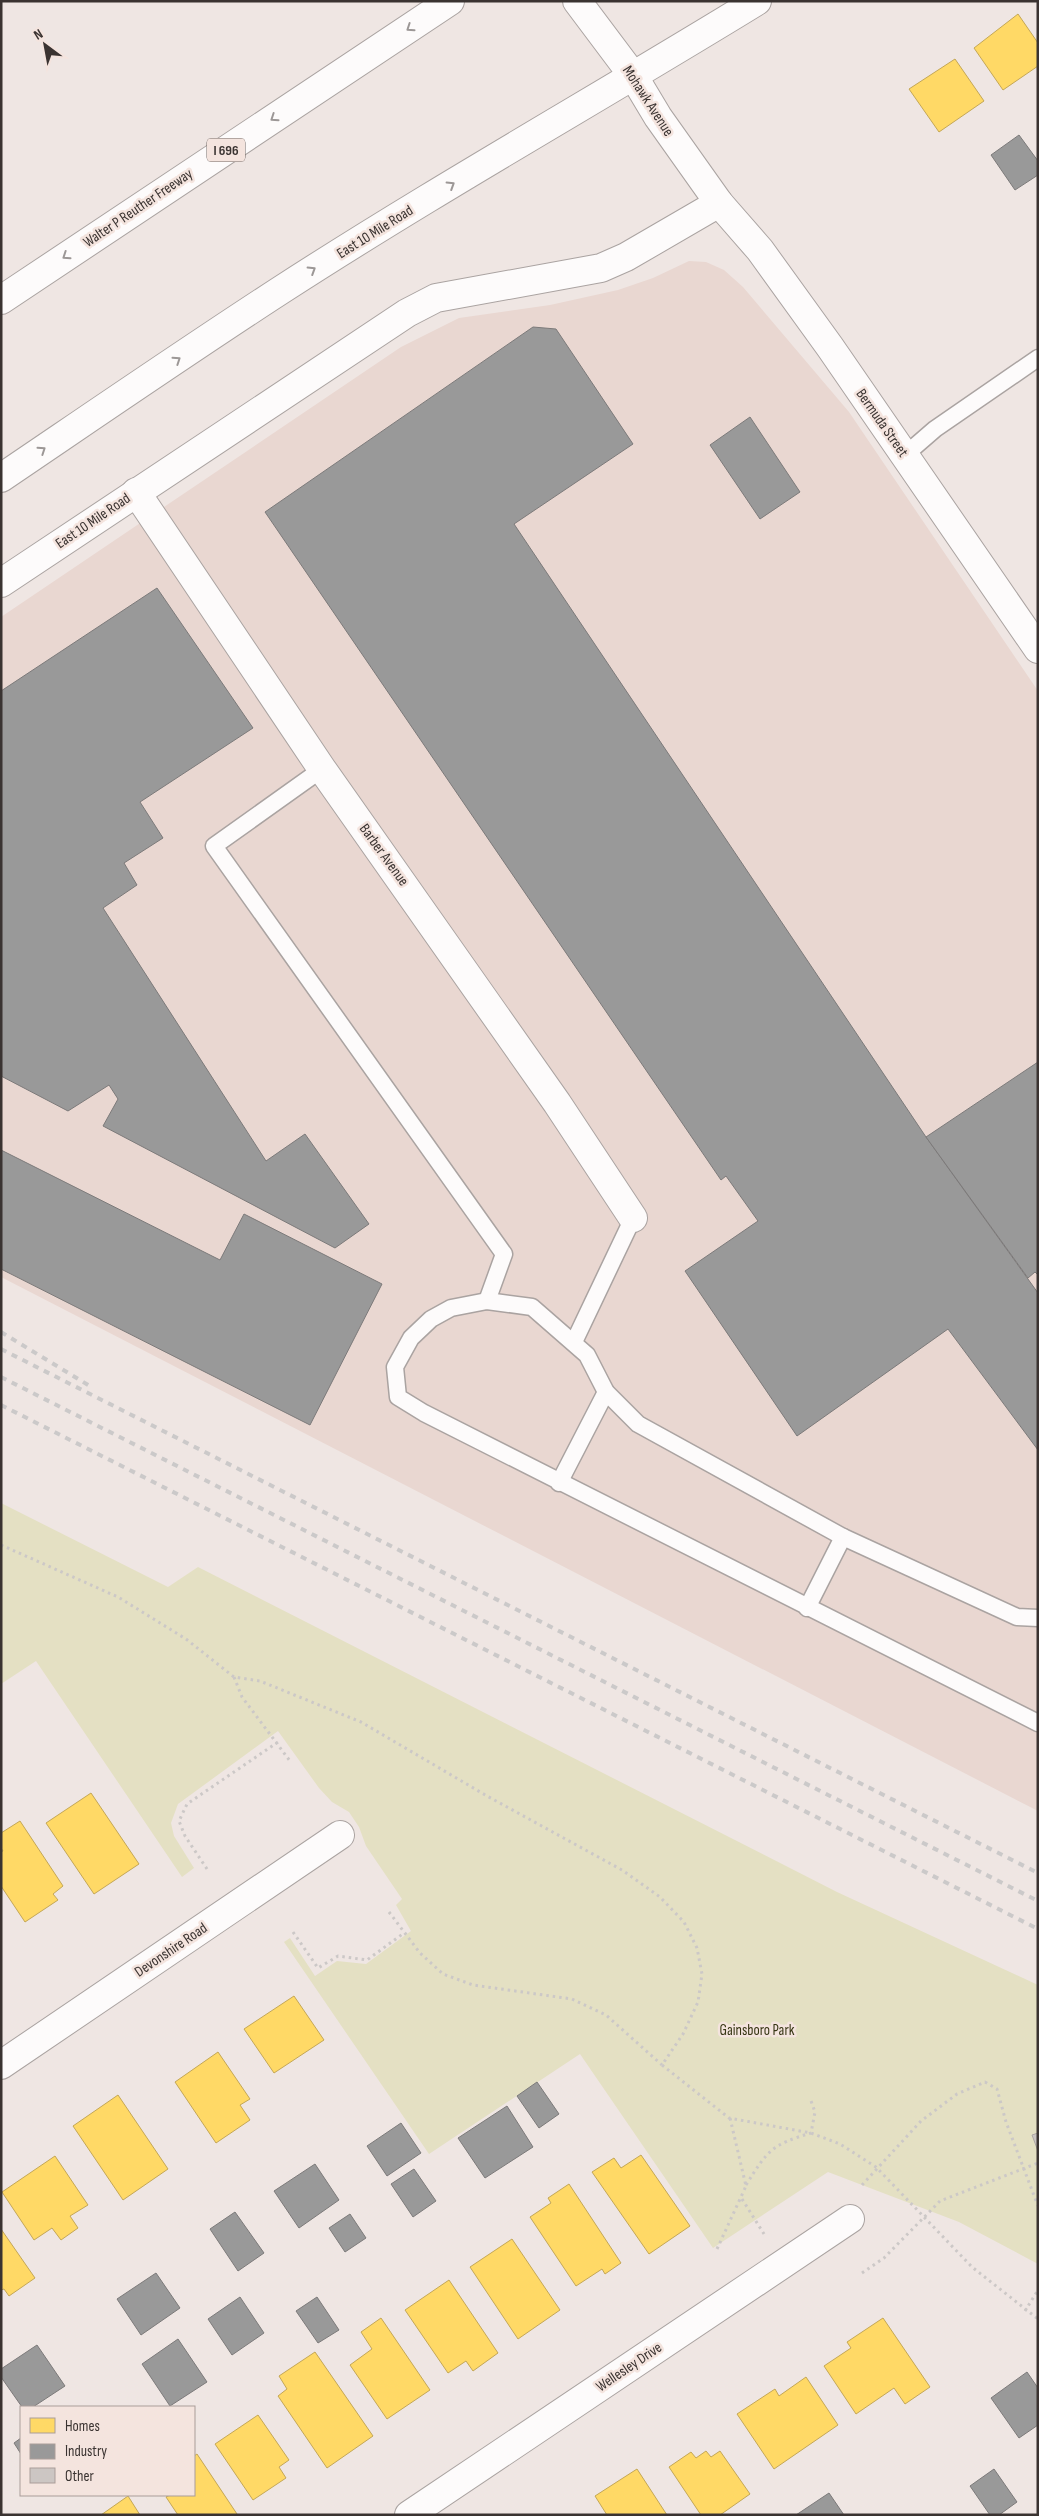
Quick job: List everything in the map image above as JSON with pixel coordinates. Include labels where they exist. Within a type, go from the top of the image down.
[{"type":"main road","name":"Walter P Reuther Freeway","points":[[1,300],[450,1]]},
{"type":"main road","name":"Mohawk Avenue","points":[[576,1],[634,77],[658,117],[719,203]]},
{"type":"main road","points":[[719,1],[730,1]]},
{"type":"main road","name":"East 10 Mile Road","points":[[1,478],[281,290],[520,142],[634,77],[757,1]]},
{"type":"main road","name":"East 10 Mile Road","points":[[1,584],[407,312],[436,298],[601,268],[641,249],[719,203]]},
{"type":"main road","name":"Bermuda Street","points":[[719,203],[760,250],[1038,649]]},
{"type":"main road","name":"Barber Avenue","points":[[136,492],[322,769],[454,953],[633,1218]]},
{"type":"main road","name":"Devonshire Road","points":[[1,2064],[340,1835]]},
{"type":"main road","name":"Wellesley Drive","points":[[408,2515],[850,2219]]},
{"type":"lane","points":[[905,456],[935,429],[1038,358]]},
{"type":"lane","points":[[322,769],[214,846],[504,1254],[487,1301]]},
{"type":"lane","points":[[574,1342],[633,1218]]},
{"type":"lane","points":[[1038,1618],[1017,1617],[844,1538],[638,1424],[606,1392],[587,1356],[574,1342],[532,1307],[487,1301],[451,1308],[431,1319],[411,1338],[395,1368],[398,1397],[424,1413],[560,1484],[1038,1724]]},
{"type":"lane","points":[[560,1484],[606,1392]]},
{"type":"lane","points":[[807,1608],[844,1538]]},
{"type":"path","points":[[1,1545],[118,1597],[186,1639],[234,1677],[242,1696],[278,1742],[290,1761]]},
{"type":"path","points":[[234,1677],[260,1681],[361,1722],[487,1796],[622,1870],[660,1896],[684,1922],[697,1948],[702,1974],[698,2002],[683,2034],[662,2065]]},
{"type":"path","points":[[206,1869],[185,1836],[179,1821],[187,1804],[278,1742]]},
{"type":"path","points":[[389,1912],[420,1953],[443,1974],[474,1985],[572,1999],[606,2016],[633,2037],[662,2065],[730,2118],[812,2134],[840,2144],[876,2168],[972,2267],[1025,2311],[1038,2319]]},
{"type":"path","points":[[293,1932],[318,1968],[338,1956],[367,1960],[404,1933]]},
{"type":"path","points":[[850,2219],[860,2188],[921,2120],[957,2094],[985,2082],[997,2089],[1006,2122],[1038,2206]]},
{"type":"path","points":[[810,2098],[815,2112],[812,2134]]},
{"type":"path","points":[[730,2118],[746,2186]]},
{"type":"path","points":[[717,2249],[746,2186],[765,2155],[774,2146],[812,2134]]},
{"type":"path","points":[[862,2273],[884,2258],[940,2201],[1022,2167],[1038,2163]]},
{"type":"path","points":[[1025,2311],[1038,2290]]},
{"type":"shaded area","points":[[689,261],[706,262],[724,270],[743,287],[849,412],[1038,691],[1038,1811],[1,1277],[1,617],[401,347],[459,318],[550,305],[618,290],[653,278]]},
{"type":"green space","name":"Gainsboro Park","points":[[1,1503],[168,1587],[198,1567],[837,1892],[1038,1985],[1038,2264],[959,2222],[828,2172],[713,2248],[580,2054],[429,2154],[284,1942],[290,1938],[315,1976],[337,1961],[366,1964],[411,1931],[396,1905],[402,1899],[366,1846],[359,1827],[349,1812],[332,1802],[319,1788],[278,1731],[178,1804],[171,1823],[174,1836],[194,1868],[182,1877],[36,1661],[1,1684]]},
{"type":"building: Homes","points":[[1018,14],[1038,43],[1038,66],[1003,90],[974,48]]},
{"type":"building: Homes","points":[[955,59],[984,101],[939,132],[909,89]]},
{"type":"building: Homes","points":[[91,1793],[139,1864],[94,1894],[46,1823]]},
{"type":"building: Homes","points":[[20,1821],[63,1886],[53,1894],[58,1900],[25,1922],[1,1886],[1,1852],[3,1851],[1,1848],[1,1833]]},
{"type":"building: Homes","points":[[294,1996],[324,2040],[274,2073],[244,2029]]},
{"type":"building: Homes","points":[[218,2052],[250,2099],[240,2105],[250,2120],[216,2143],[175,2082]]},
{"type":"building: Homes","points":[[118,2095],[168,2169],[123,2200],[73,2126]]},
{"type":"building: Homes","points":[[641,2155],[690,2226],[649,2254],[592,2172],[614,2158],[621,2168]]},
{"type":"building: Homes","points":[[55,2156],[88,2205],[70,2216],[78,2228],[61,2240],[52,2228],[34,2240],[2,2192]]},
{"type":"building: Homes","points":[[569,2184],[621,2263],[605,2274],[602,2269],[576,2286],[530,2217],[551,2203],[548,2198]]},
{"type":"building: Homes","points":[[1,2229],[35,2278],[9,2296],[4,2289],[1,2290]]},
{"type":"building: Homes","points":[[512,2239],[560,2310],[518,2339],[470,2267]]},
{"type":"building: Homes","points":[[449,2280],[498,2353],[473,2371],[466,2361],[448,2373],[405,2310]]},
{"type":"building: Homes","points":[[381,2318],[430,2390],[387,2419],[350,2365],[372,2349],[361,2332]]},
{"type":"building: Homes","points":[[883,2318],[930,2387],[905,2404],[894,2388],[856,2414],[824,2366],[851,2348],[847,2342]]},
{"type":"building: Homes","points":[[315,2352],[373,2436],[327,2468],[278,2396],[287,2389],[279,2376]]},
{"type":"building: Homes","points":[[806,2377],[838,2425],[774,2469],[737,2414],[775,2389],[779,2396]]},
{"type":"building: Homes","points":[[258,2415],[289,2460],[279,2467],[286,2478],[253,2500],[215,2444]]},
{"type":"building: Homes","points":[[706,2451],[711,2457],[720,2451],[750,2494],[720,2515],[701,2515],[669,2467],[691,2452],[696,2458]]},
{"type":"building: Homes","points":[[197,2454],[236,2515],[178,2515],[166,2497],[195,2496],[195,2455]]},
{"type":"building: Homes","points":[[637,2469],[667,2515],[607,2515],[595,2496]]},
{"type":"building: Homes","points":[[128,2496],[140,2515],[101,2515]]},
{"type":"building: Industry","points":[[1019,135],[1038,161],[1038,175],[1015,190],[991,155]]},
{"type":"building: Industry","points":[[533,327],[556,329],[633,444],[514,524],[926,1137],[1038,1293],[1038,1450],[948,1329],[797,1436],[685,1271],[758,1221],[726,1176],[721,1180],[265,512]]},
{"type":"building: Industry","points":[[750,417],[800,492],[760,519],[710,445]]},
{"type":"building: Industry","points":[[157,588],[253,728],[140,802],[163,838],[124,863],[137,885],[103,908],[266,1161],[305,1134],[369,1224],[335,1248],[103,1126],[118,1099],[109,1085],[68,1111],[1,1076],[1,691]]},
{"type":"building: Industry","points":[[1038,1062],[1038,1275],[1035,1272],[1028,1278],[926,1137]]},
{"type":"building: Industry","points":[[1,1150],[220,1260],[244,1214],[382,1284],[310,1425],[1,1269]]},
{"type":"building: Industry","points":[[537,2082],[559,2114],[539,2128],[517,2096]]},
{"type":"building: Industry","points":[[507,2106],[533,2147],[485,2178],[458,2138]]},
{"type":"building: Industry","points":[[401,2123],[421,2153],[387,2176],[367,2146]]},
{"type":"building: Industry","points":[[315,2164],[339,2200],[299,2228],[274,2191]]},
{"type":"building: Industry","points":[[414,2169],[436,2201],[413,2217],[391,2184]]},
{"type":"building: Industry","points":[[235,2212],[264,2253],[238,2271],[210,2229]]},
{"type":"building: Industry","points":[[350,2214],[366,2238],[345,2252],[329,2228]]},
{"type":"building: Industry","points":[[156,2273],[180,2308],[141,2335],[117,2299]]},
{"type":"building: Industry","points":[[240,2297],[264,2333],[232,2355],[208,2319]]},
{"type":"building: Industry","points":[[317,2297],[339,2330],[318,2343],[296,2311]]},
{"type":"building: Industry","points":[[178,2339],[207,2382],[170,2406],[142,2364]]},
{"type":"building: Industry","points":[[37,2345],[65,2386],[35,2406],[21,2406],[1,2377],[1,2369]]},
{"type":"building: Industry","points":[[1027,2372],[1038,2388],[1038,2425],[1019,2438],[991,2398]]},
{"type":"building: Industry","points":[[20,2439],[20,2452],[14,2443]]},
{"type":"building: Industry","points":[[994,2469],[1017,2502],[999,2515],[990,2515],[970,2486]]},
{"type":"building: Industry","points":[[829,2493],[844,2515],[796,2515]]},
{"type":"building: Other","points":[[1038,2133],[1038,2151],[1032,2135]]},
{"type":"railway","points":[[1,1332],[93,1388]]},
{"type":"railway","points":[[1,1349],[1038,1873]]},
{"type":"railway","points":[[1,1377],[1038,1901]]},
{"type":"railway","points":[[1,1405],[1038,1929]]}]
